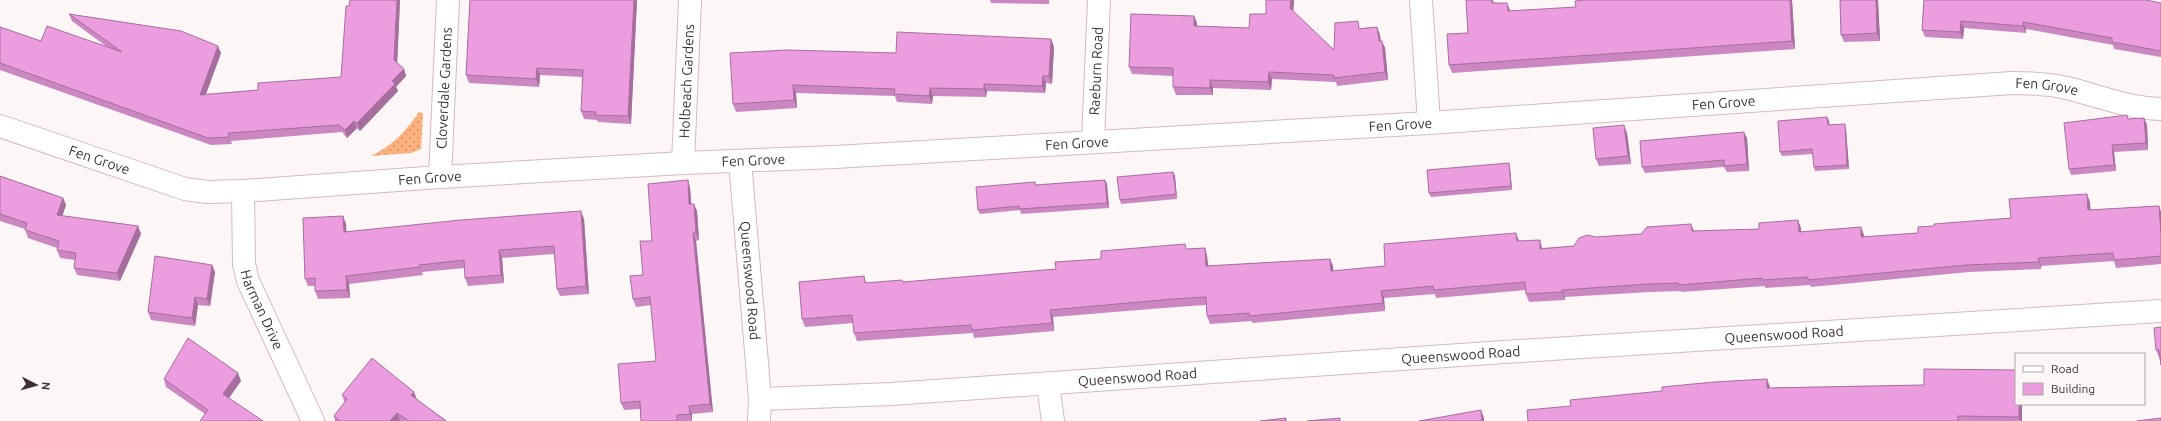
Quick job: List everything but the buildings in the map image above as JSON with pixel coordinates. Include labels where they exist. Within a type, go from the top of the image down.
[{"type":"street","name":"Cloverdale Gardens","points":[[440,177],[448,0]]},
{"type":"street","name":"Holbeach Gardens","points":[[683,163],[690,0]]},
{"type":"street","name":"Raeburn Road","points":[[1094,141],[1099,0]]},
{"type":"street","points":[[1421,0],[1429,123]]},
{"type":"street","name":"Fen Grove","points":[[0,126],[185,189],[207,192],[683,163],[842,157],[1094,141],[1429,123],[2019,83],[2038,83],[2067,88],[2125,105],[2161,109]]},
{"type":"street","name":"Queenswood Road","points":[[740,161],[760,400],[759,421]]},
{"type":"street","name":"Harman Drive","points":[[243,191],[244,264],[248,281],[313,421]]},
{"type":"street","name":"Queenswood Road","points":[[760,400],[891,394],[1512,351],[2161,311]]},
{"type":"street","points":[[1048,384],[1053,421]]},
{"type":"shaded area","points":[[419,112],[423,113],[421,149],[411,153],[371,156],[392,143]]}]
